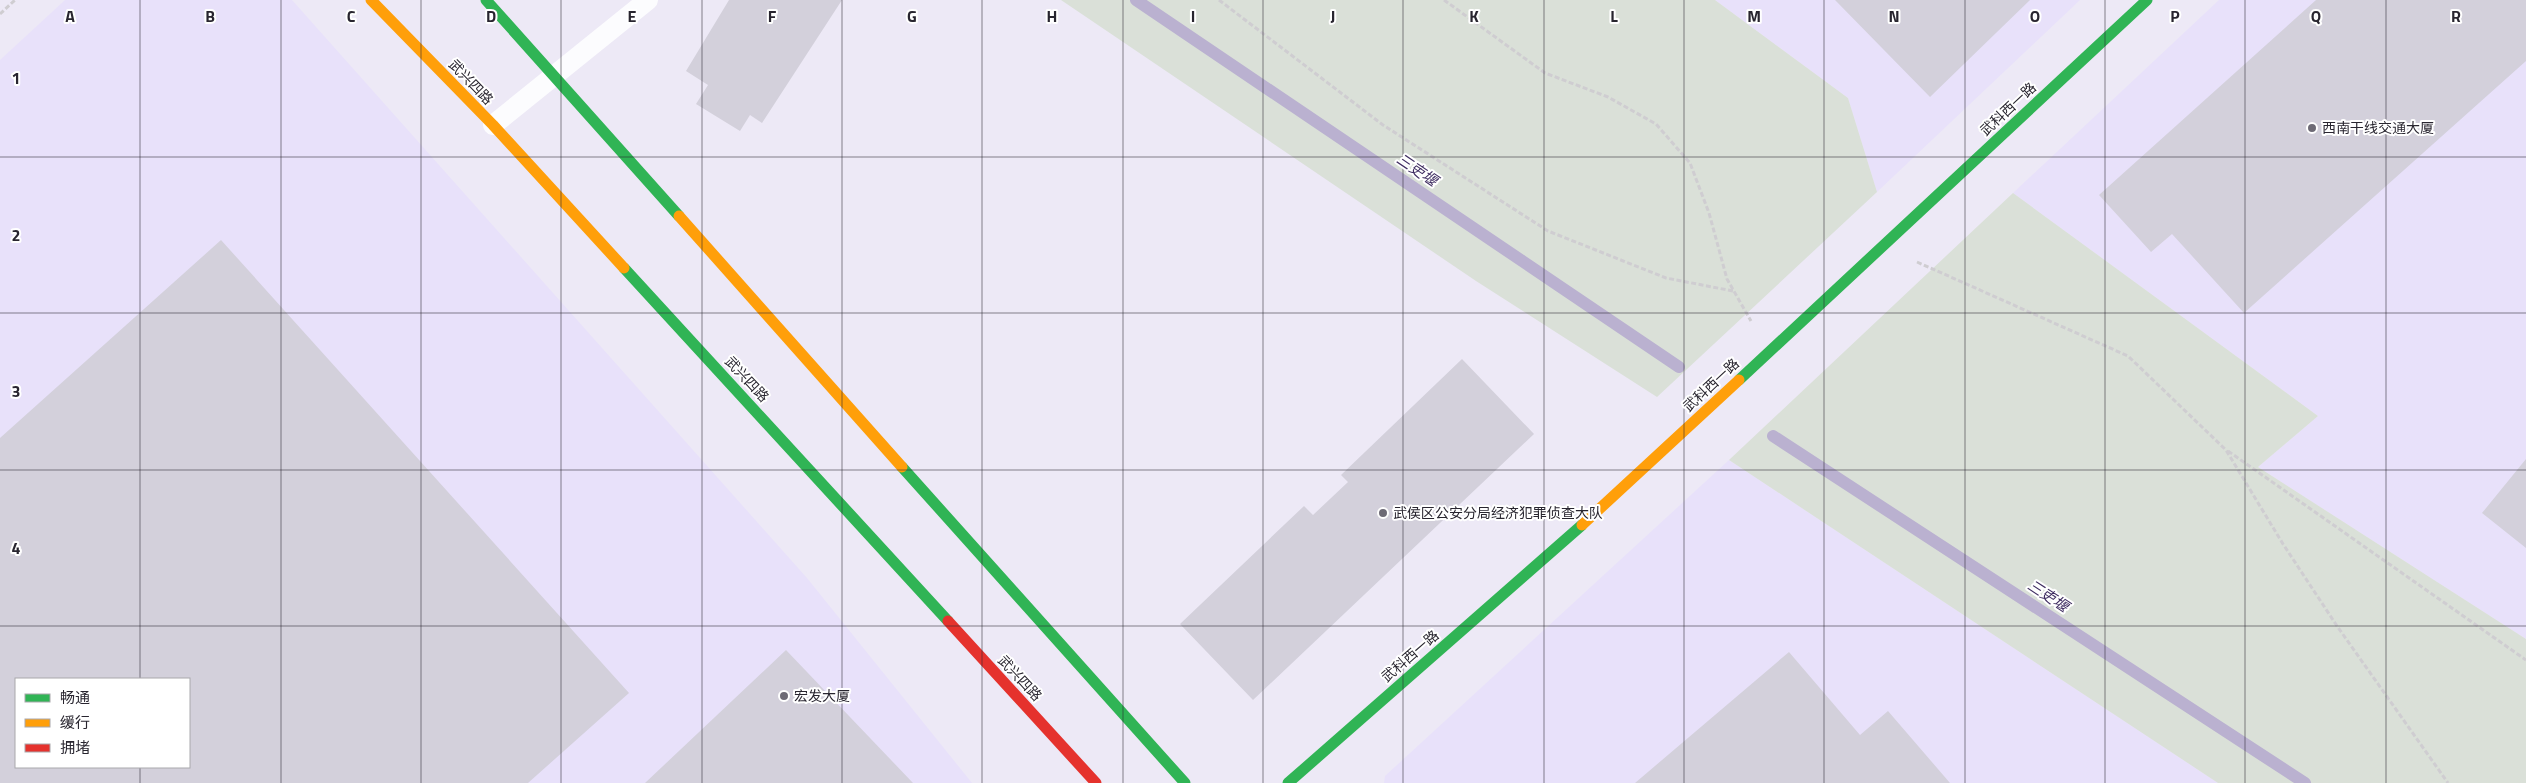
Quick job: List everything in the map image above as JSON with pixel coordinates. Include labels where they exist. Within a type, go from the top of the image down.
[{"type":"main road","name":"武兴四路","points":[[371,0],[493,125],[1096,783]]},
{"type":"main road","points":[[486,0],[1185,783]]},
{"type":"main road","name":"武科西一路","points":[[1288,783],[1609,501],[2147,0]]},
{"type":"lane","points":[[493,125],[648,0]]},
{"type":"path","points":[[0,14],[15,0]]},
{"type":"path","points":[[1219,0],[1383,124],[1548,231],[1666,278],[1733,291]]},
{"type":"path","points":[[1444,0],[1545,73],[1608,96],[1656,124],[1690,163],[1709,212],[1726,279],[1768,352]]},
{"type":"path","points":[[1883,246],[2010,306],[2128,356],[2226,450],[2526,660]]},
{"type":"path","points":[[2226,450],[2283,544],[2337,626],[2448,783]]},
{"type":"shaded area","points":[[65,0],[292,0],[807,578],[972,783],[0,783],[0,60]]},
{"type":"shaded area","points":[[1061,0],[1715,0],[1848,98],[1877,192],[1657,397],[1476,281]]},
{"type":"shaded area","points":[[1715,0],[2080,0],[1877,192],[1848,98]]},
{"type":"shaded area","points":[[2219,0],[2526,0],[2526,639],[2258,467],[2318,416],[2013,193]]},
{"type":"shaded area","points":[[2013,193],[2318,416],[2258,467],[2526,639],[2526,783],[2218,783],[1729,460]]},
{"type":"shaded area","points":[[1729,460],[2218,783],[1384,783],[1385,776]]},
{"type":"building","points":[[729,0],[842,0],[762,123],[750,115],[740,131],[696,104],[708,85],[686,71]]},
{"type":"building","points":[[1835,0],[2030,0],[1930,97]]},
{"type":"building","name":"西南干线交通大厦","points":[[2316,0],[2526,0],[2526,61],[2244,313],[2172,234],[2151,252],[2099,195]]},
{"type":"building","points":[[221,240],[629,693],[528,783],[0,783],[0,438]]},
{"type":"building","points":[[1462,359],[1534,434],[1253,700],[1180,624],[1304,506],[1313,515],[1348,482],[1341,475]]},
{"type":"building","points":[[2526,459],[2526,548],[2482,513]]},
{"type":"building","name":"宏发大厦","points":[[786,650],[913,783],[645,783]]},
{"type":"building","points":[[1789,652],[1860,735],[1888,711],[1950,783],[1635,783]]},
{"type":"waterway","name":"三吏堰","points":[[1136,0],[1679,367]]},
{"type":"waterway","name":"三吏堰","points":[[1773,436],[2305,783]]},
{"type":"traffic: fast","points":[[486,0],[679,216]]},
{"type":"traffic: fast","points":[[1739,380],[2147,0]]},
{"type":"traffic: fast","points":[[624,268],[948,621]]},
{"type":"traffic: fast","points":[[902,467],[1185,783]]},
{"type":"traffic: fast","points":[[1288,783],[1582,525]]},
{"type":"traffic: slow","points":[[371,0],[493,125],[624,268]]},
{"type":"traffic: slow","points":[[679,216],[902,467]]},
{"type":"traffic: slow","points":[[1582,525],[1739,380]]},
{"type":"traffic: jam","points":[[948,621],[1096,783]]},
{"type":"place","name":"西南干线交通大厦","points":[[2312,128]]},
{"type":"place","name":"武侯区公安分局经济犯罪侦查大队","points":[[1383,513]]},
{"type":"place","name":"宏发大厦","points":[[784,696]]}]
